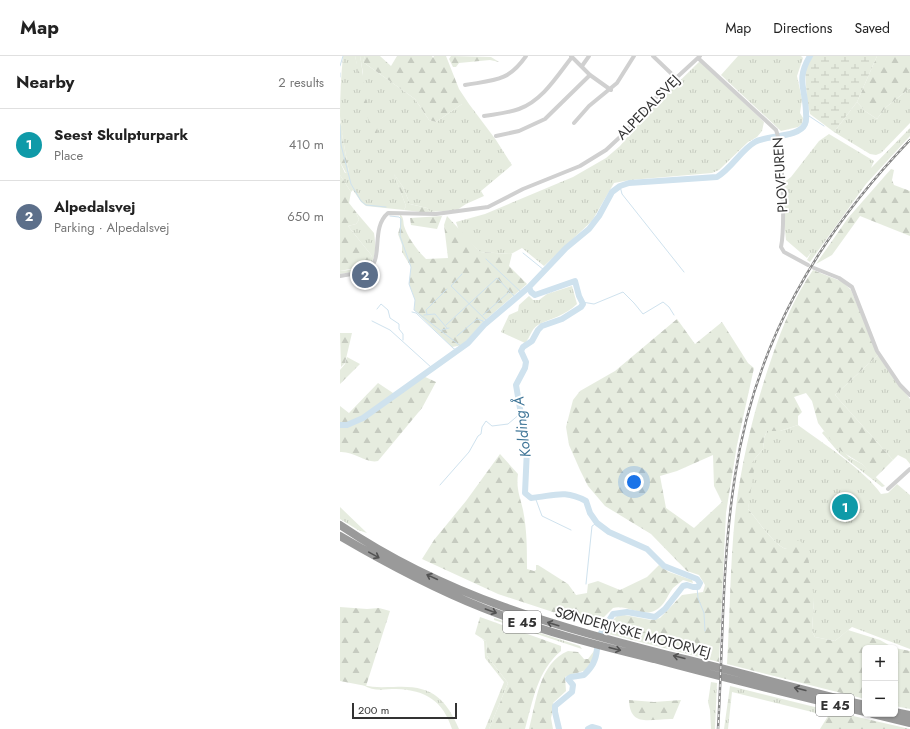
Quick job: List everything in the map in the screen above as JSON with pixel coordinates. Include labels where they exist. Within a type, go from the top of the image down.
[{"type":"highway","name":"SØNDERJYSKE MOTORVEJ","points":[[340,525],[423,574],[518,613],[613,641],[862,704]]},
{"type":"highway","name":"SØNDERJYSKE MOTORVEJ","points":[[340,536],[399,570],[437,588],[483,608],[534,627],[672,664],[862,711]]},
{"type":"highway","points":[[898,713],[910,715]]},
{"type":"highway","name":"E 45","points":[[885,717],[910,723]]},
{"type":"street","points":[[465,85],[496,80],[507,76],[515,71],[526,56]]},
{"type":"street","points":[[484,116],[519,109],[534,101],[550,85],[571,56],[590,75],[610,90]]},
{"type":"street","points":[[582,66],[589,56]]},
{"type":"street","points":[[574,123],[589,106],[610,90],[634,56]]},
{"type":"street","points":[[653,56],[676,78]]},
{"type":"street","name":"ALPEDALSVEJ","points":[[340,276],[364,271],[372,266],[377,253],[380,223],[388,213],[436,214],[488,207],[524,189],[580,166],[606,150],[620,137],[656,97],[699,57]]},
{"type":"street","name":"PLOVFUREN","points":[[699,57],[775,128],[779,140],[783,235],[781,246],[784,252],[808,265]]},
{"type":"street","points":[[496,136],[519,131],[545,119],[554,113],[590,75]]},
{"type":"street","points":[[814,268],[839,278],[852,288],[877,351],[900,385],[910,395]]},
{"type":"street","points":[[888,489],[910,468]]},
{"type":"green space","points":[[343,56],[355,56],[361,81],[363,73],[360,56],[365,56],[363,62],[415,99],[429,120],[436,122],[462,104],[469,104],[496,140],[512,165],[481,191],[484,196],[457,210],[430,212],[427,208],[410,204],[403,187],[394,174],[406,206],[404,210],[366,206],[361,202],[353,190],[351,192],[340,175],[340,162],[345,173],[349,172],[340,118]]},
{"type":"green space","points":[[355,56],[360,56],[366,98],[370,112],[377,127],[377,136],[368,117],[362,97]]},
{"type":"green space","points":[[365,56],[380,56],[391,66],[397,56],[432,56],[433,58],[434,56],[446,56],[459,89],[469,104],[462,104],[436,122],[429,120],[415,99],[363,62]]},
{"type":"green space","points":[[451,56],[491,57],[499,62],[490,60],[459,63],[456,67],[453,67],[449,59]]},
{"type":"green space","points":[[738,56],[801,56],[803,58],[797,76],[802,99],[800,113],[803,118],[802,124],[798,127],[781,131],[721,75]]},
{"type":"green space","points":[[813,56],[877,56],[857,102],[834,132],[810,114],[807,101],[805,69]]},
{"type":"green space","points":[[877,56],[910,56],[910,88],[885,108],[877,119],[865,111],[857,102]]},
{"type":"green space","points":[[700,61],[764,122],[762,131],[757,137],[748,142],[719,170],[712,173],[630,180],[614,183],[592,221],[544,266],[522,248],[511,254],[480,252],[459,231],[456,222],[485,214],[573,177],[606,158],[620,146],[650,110]]},
{"type":"green space","points":[[910,88],[910,123],[881,153],[876,155],[870,154],[834,132],[857,102],[865,111],[877,119],[885,108]]},
{"type":"green space","points":[[340,122],[343,128],[342,134],[349,172],[346,173],[340,162]]},
{"type":"green space","points":[[910,128],[910,136],[866,184],[810,262],[807,260],[812,251],[807,258],[786,240],[782,202],[784,183],[791,177],[819,141],[829,134],[874,161],[871,168]]},
{"type":"green space","points":[[891,169],[894,170],[892,180],[894,185],[910,191],[910,236],[860,216],[832,255],[816,264],[848,218]]},
{"type":"green space","points":[[393,172],[403,187],[410,204],[427,208],[430,212],[404,210],[406,206]]},
{"type":"green space","points":[[340,175],[351,192],[349,203],[356,212],[359,220],[356,224],[348,226],[372,256],[365,266],[340,271]]},
{"type":"green space","points":[[356,212],[374,233],[375,252],[370,264],[365,268],[340,274],[340,271],[357,269],[372,256],[348,226],[356,224],[359,220]]},
{"type":"green space","points":[[400,214],[403,218],[404,226],[410,239],[426,259],[448,258],[444,225],[447,216],[480,252],[512,254],[509,266],[527,284],[483,322],[463,345],[452,347],[414,310],[415,300],[409,284],[411,267],[402,252],[402,245],[398,234],[400,227]]},
{"type":"green space","points":[[442,216],[437,229],[411,225],[410,218]]},
{"type":"green space","points":[[813,270],[843,282],[851,290],[878,355],[835,395],[893,460],[875,478],[862,464],[841,451],[830,439],[818,423],[812,401],[806,393],[794,397],[802,412],[798,416],[798,425],[780,431],[767,431],[764,438],[763,449],[752,462],[754,470],[748,509],[777,544],[787,549],[799,540],[807,548],[814,600],[812,631],[815,637],[835,641],[848,630],[880,640],[889,645],[862,645],[862,698],[727,664],[733,534],[741,476],[749,436],[759,396],[776,346],[795,301]]},
{"type":"green space","points":[[572,286],[577,304],[563,314],[538,325],[532,331],[525,343],[501,332],[509,315],[518,311],[519,305],[529,296],[533,300],[539,300],[547,294]]},
{"type":"green space","points":[[677,319],[695,344],[722,322],[748,363],[754,368],[737,445],[726,513],[719,662],[605,633],[610,623],[619,614],[651,620],[660,618],[682,595],[703,592],[705,585],[699,575],[687,571],[651,534],[605,506],[588,486],[569,445],[566,427],[573,400],[580,391],[615,371]],"holes":[[[713,455],[714,486],[722,502],[694,528],[666,508],[660,476],[677,471]]]},
{"type":"green space","points":[[340,333],[352,333],[345,363],[341,367]]},
{"type":"green space","points":[[878,355],[910,399],[910,464],[906,459],[898,455],[893,460],[835,395]]},
{"type":"green space","points":[[347,357],[360,364],[340,384],[340,370],[345,364]]},
{"type":"green space","points":[[421,375],[436,382],[422,408],[378,461],[369,461],[350,453],[340,452],[340,406],[349,413],[378,383],[396,395]]},
{"type":"green space","points":[[798,425],[865,476],[881,494],[888,493],[897,484],[910,495],[910,649],[852,627],[835,641],[815,637],[812,631],[814,600],[787,549],[777,544],[748,509],[752,462],[763,449],[764,438],[767,431],[780,431]]},
{"type":"green space","points":[[824,431],[849,457],[862,464],[885,486],[882,487],[840,454],[822,433]]},
{"type":"green space","points":[[500,454],[518,474],[518,488],[526,532],[527,569],[534,571],[536,570],[536,565],[538,565],[568,584],[576,595],[587,593],[588,584],[598,581],[620,590],[647,577],[659,565],[669,572],[692,580],[693,583],[683,580],[673,588],[662,606],[651,612],[640,612],[618,607],[613,608],[602,619],[599,628],[593,621],[565,616],[498,594],[422,559],[434,540],[466,501]]},
{"type":"green space","points":[[340,507],[367,533],[358,530],[340,519]]},
{"type":"green space","points":[[340,607],[367,609],[379,608],[390,611],[366,686],[340,681]]},
{"type":"green space","points":[[480,617],[561,646],[561,651],[546,668],[541,677],[525,729],[489,729],[508,683],[487,656],[486,641],[475,634]]},
{"type":"green space","points":[[494,618],[580,646],[582,649],[494,620]]},
{"type":"green space","points":[[482,639],[486,641],[487,656],[508,683],[489,729],[485,729],[504,682],[485,658],[484,641]]},
{"type":"green space","points":[[898,649],[910,651],[910,709],[898,707]]},
{"type":"green space","points":[[568,651],[578,652],[584,659],[588,659],[594,651],[593,659],[586,670],[565,677],[566,691],[553,703],[554,705],[551,718],[553,729],[529,729],[540,685],[545,674],[558,657]]},
{"type":"green space","points":[[711,682],[717,683],[715,729],[711,729],[708,702]]},
{"type":"green space","points":[[363,685],[371,687],[418,688],[427,691],[442,701],[454,718],[459,729],[452,729],[444,711],[438,704],[425,695],[407,690],[371,689]]},
{"type":"green space","points":[[730,686],[827,710],[828,716],[732,692],[728,729],[724,729]]},
{"type":"green space","points":[[629,700],[654,702],[681,700],[673,719],[644,720],[633,715],[630,709]]},
{"type":"green space","points":[[827,710],[910,729],[820,729],[828,716]]},
{"type":"waterway","points":[[340,66],[343,56]]},
{"type":"waterway","name":"Kolding Å","points":[[340,425],[347,425],[363,418],[468,343],[484,325],[529,287],[566,248],[589,229],[599,216],[612,192],[620,186],[629,183],[717,177],[755,142],[789,134],[802,129],[806,121],[802,77],[803,71],[810,56]]},
{"type":"waterway","points":[[806,114],[824,126]]},
{"type":"waterway","points":[[340,125],[341,145],[351,184],[361,201],[366,205],[386,207]]},
{"type":"waterway","points":[[620,186],[622,194],[684,272]]},
{"type":"waterway","points":[[390,216],[399,217],[401,219],[400,236],[411,267],[409,284],[415,300],[414,310],[462,347]]},
{"type":"waterway","points":[[523,253],[544,270]]},
{"type":"waterway","points":[[486,259],[522,293]]},
{"type":"waterway","points":[[462,274],[451,286],[488,322]]},
{"type":"waterway","points":[[446,325],[497,278],[516,298]]},
{"type":"waterway","name":"Kolding Å","points":[[529,287],[531,292],[535,295],[575,281],[583,304],[581,307],[562,319],[542,326],[532,341],[523,347],[521,351],[526,362],[525,368],[516,385],[527,449],[525,493],[531,498],[565,494],[578,497],[586,501],[590,513],[597,523],[609,532],[647,549],[664,566],[697,579],[700,583],[698,587],[687,585],[683,586],[665,609],[655,617],[627,612],[613,614],[601,633]]},
{"type":"waterway","points":[[427,314],[426,310],[447,289]]},
{"type":"waterway","points":[[483,315],[509,292]]},
{"type":"waterway","points":[[582,302],[594,304],[623,292],[643,314],[663,302],[669,307],[674,315]]},
{"type":"waterway","points":[[377,309],[381,304],[388,310],[390,318],[399,324],[399,329],[403,334],[403,340]]},
{"type":"waterway","points":[[412,312],[416,313],[456,350]]},
{"type":"waterway","points":[[424,315],[435,314],[447,328]]},
{"type":"waterway","points":[[457,336],[477,319],[483,321],[484,325]]},
{"type":"waterway","points":[[372,321],[390,330],[432,368]]},
{"type":"waterway","points":[[442,330],[449,328]]},
{"type":"waterway","points":[[440,485],[469,452],[478,436],[481,434],[482,427],[486,421],[492,426],[508,424],[521,413]]},
{"type":"waterway","points":[[535,497],[542,516],[571,530]]},
{"type":"waterway","points":[[586,584],[592,526],[597,523]]},
{"type":"waterway","points":[[697,587],[698,598],[704,613],[705,631]]},
{"type":"waterway","name":"Kolding Å","points":[[559,729],[555,706],[572,692],[573,685],[568,679],[571,677],[584,675],[595,660],[597,649]]},
{"type":"waterway","name":"Kolding Å","points":[[588,729],[592,727],[599,729]]},
{"type":"railway","points":[[718,729],[725,570],[731,507],[744,427],[758,380],[775,336],[819,253],[847,214],[910,140]]},
{"type":"place","name":"Alpedalsvej","points":[[365,275]]},
{"type":"place","name":"Seest Skulpturpark","points":[[845,507]]}]
